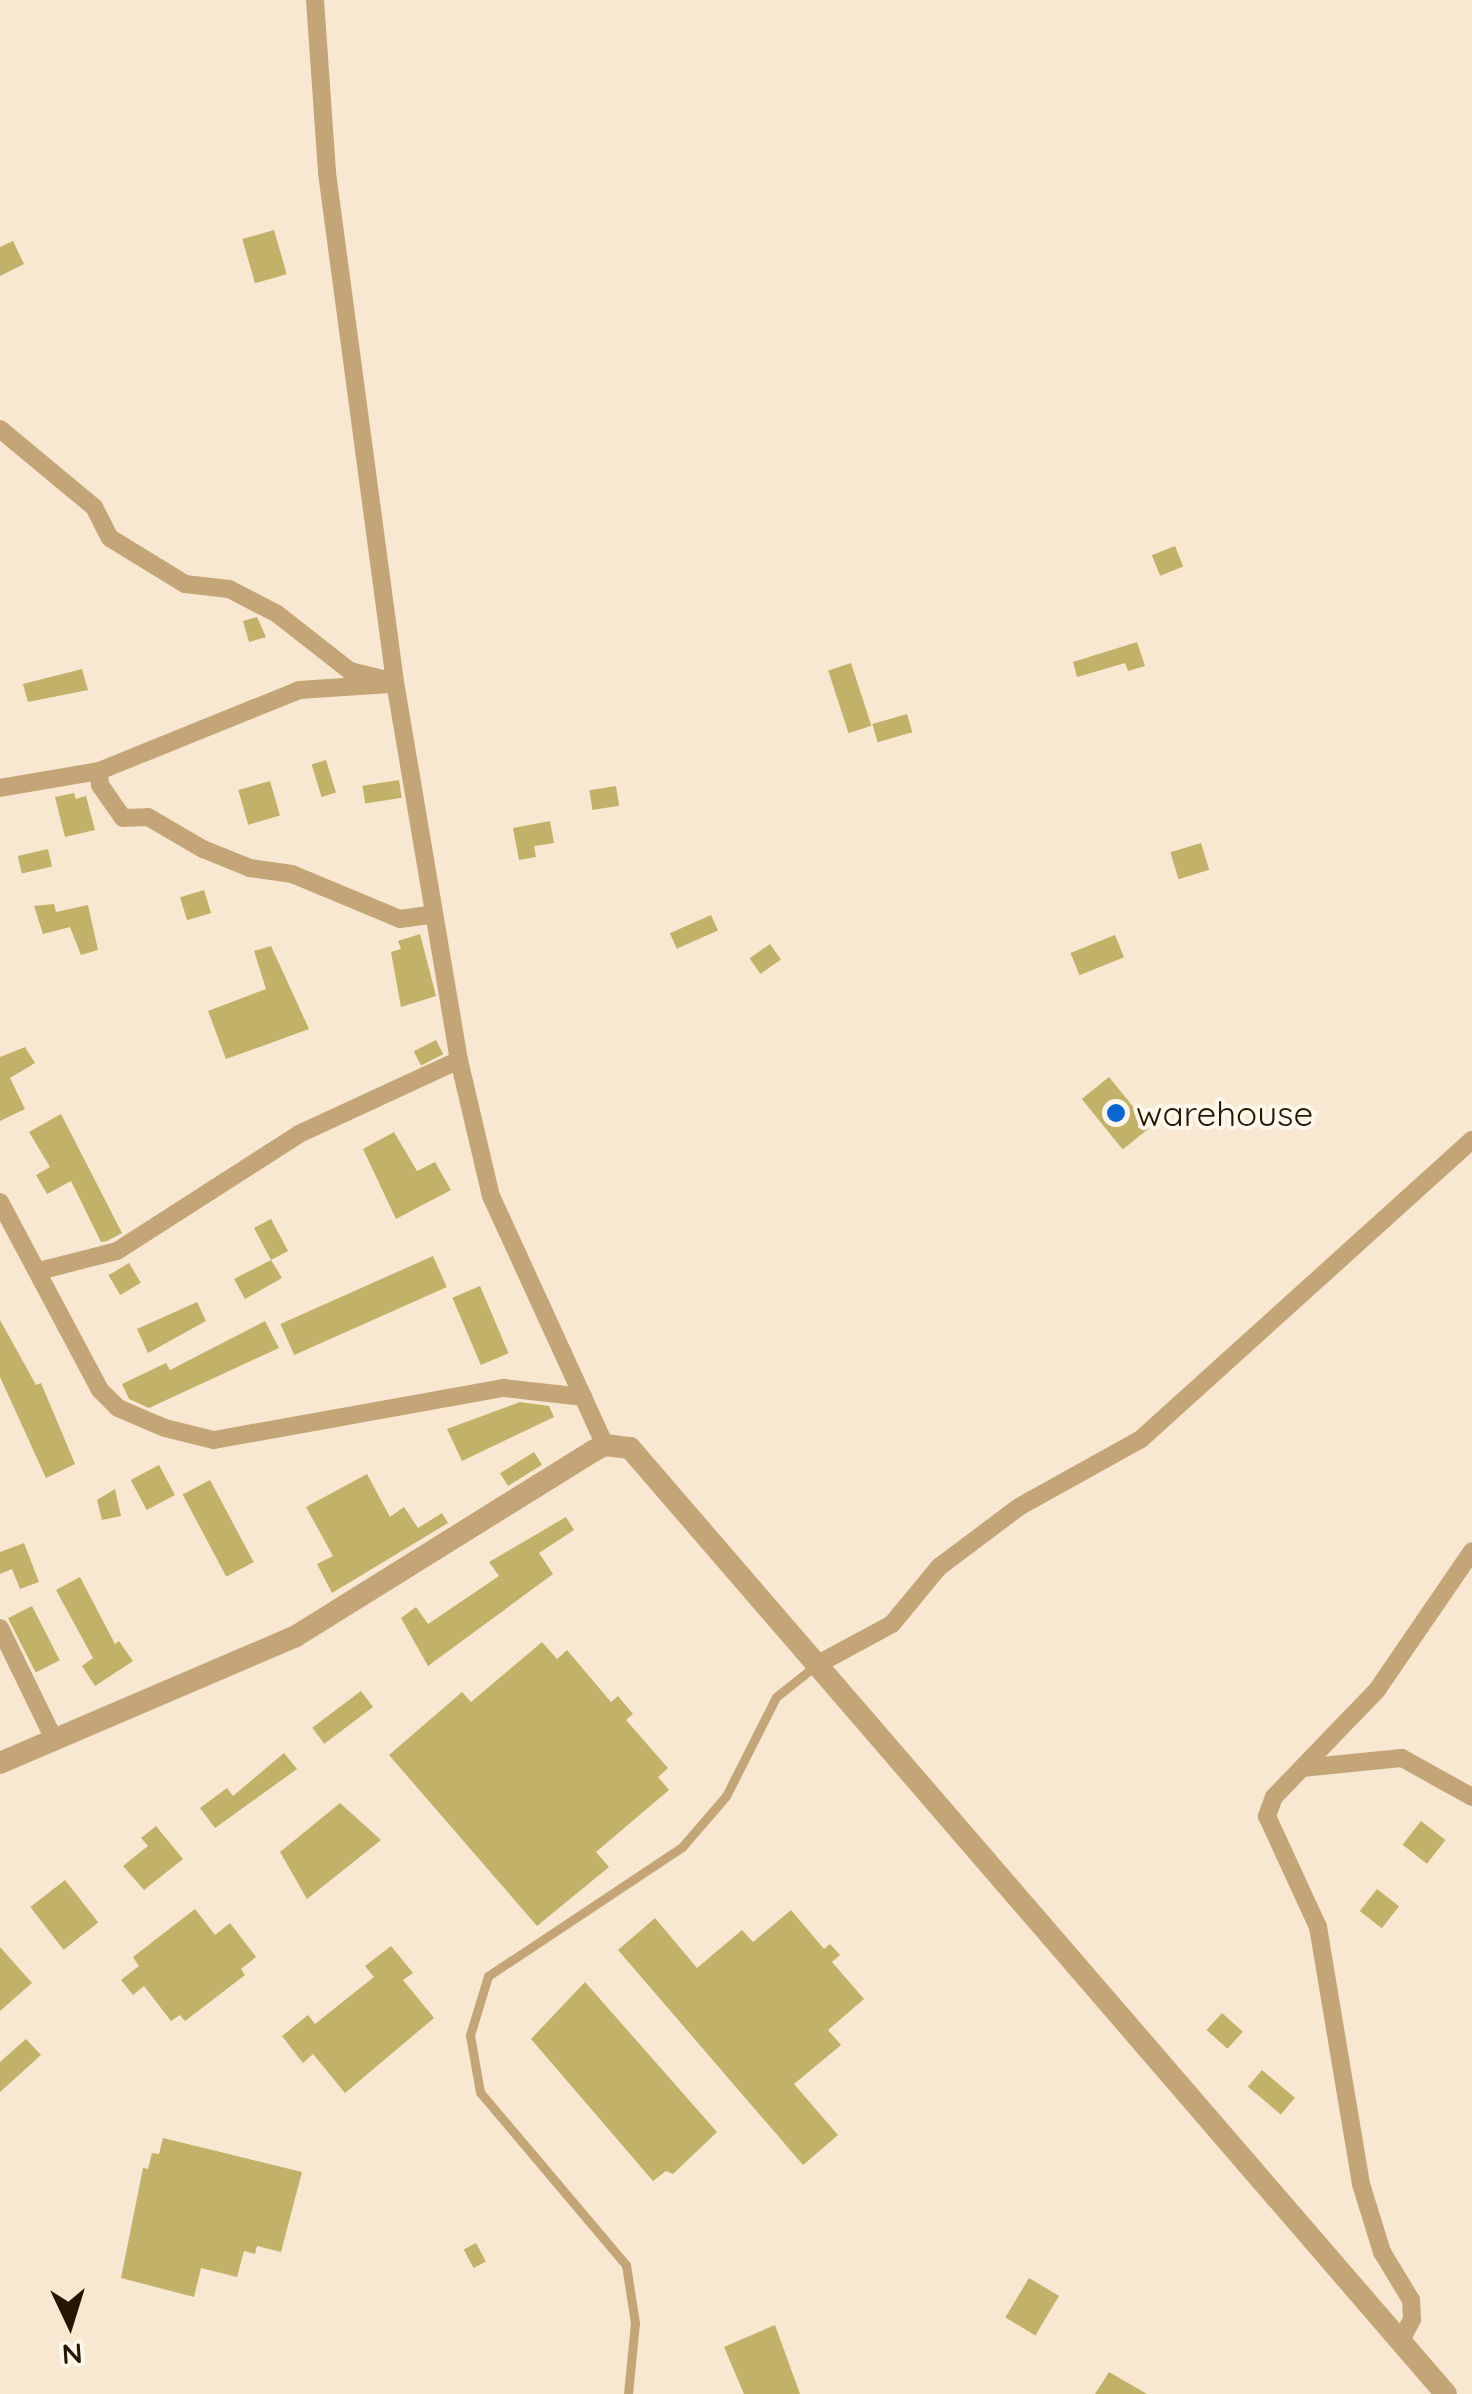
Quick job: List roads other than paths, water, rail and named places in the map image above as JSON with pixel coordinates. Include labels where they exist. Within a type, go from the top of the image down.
[{"type":"street","points":[[316,0],[327,173],[395,682],[459,1060],[491,1196],[605,1445]]},
{"type":"street","points":[[0,428],[94,507],[110,538],[185,584],[229,589],[276,613],[350,672],[395,682]]},
{"type":"street","points":[[0,788],[98,771],[299,690],[376,689],[395,682]]},
{"type":"street","points":[[98,771],[100,784],[124,818],[148,818],[203,849],[250,868],[292,874],[400,920],[434,914]]},
{"type":"street","points":[[39,1271],[117,1251],[299,1134],[459,1060]]},
{"type":"street","points":[[818,1664],[892,1624],[939,1567],[1019,1508],[1141,1439],[1472,1140]]},
{"type":"street","points":[[0,1202],[100,1390],[118,1408],[214,1440],[504,1388],[583,1397]]},
{"type":"street","points":[[0,1763],[296,1636],[605,1445],[630,1448],[1446,2394]]},
{"type":"street","points":[[1400,2342],[1412,2319],[1410,2300],[1382,2252],[1360,2184],[1318,1927],[1267,1816],[1274,1798],[1377,1690],[1472,1551]]},
{"type":"street","points":[[0,1628],[54,1739]]},
{"type":"street","points":[[1302,1768],[1402,1758],[1472,1797]]},
{"type":"lane","points":[[628,2394],[635,2323],[626,2266],[480,2092],[470,2034],[488,1976],[682,1847],[726,1796],[776,1697],[818,1664]]},
{"type":"place","name":"warehouse","points":[[1116,1113]]}]
